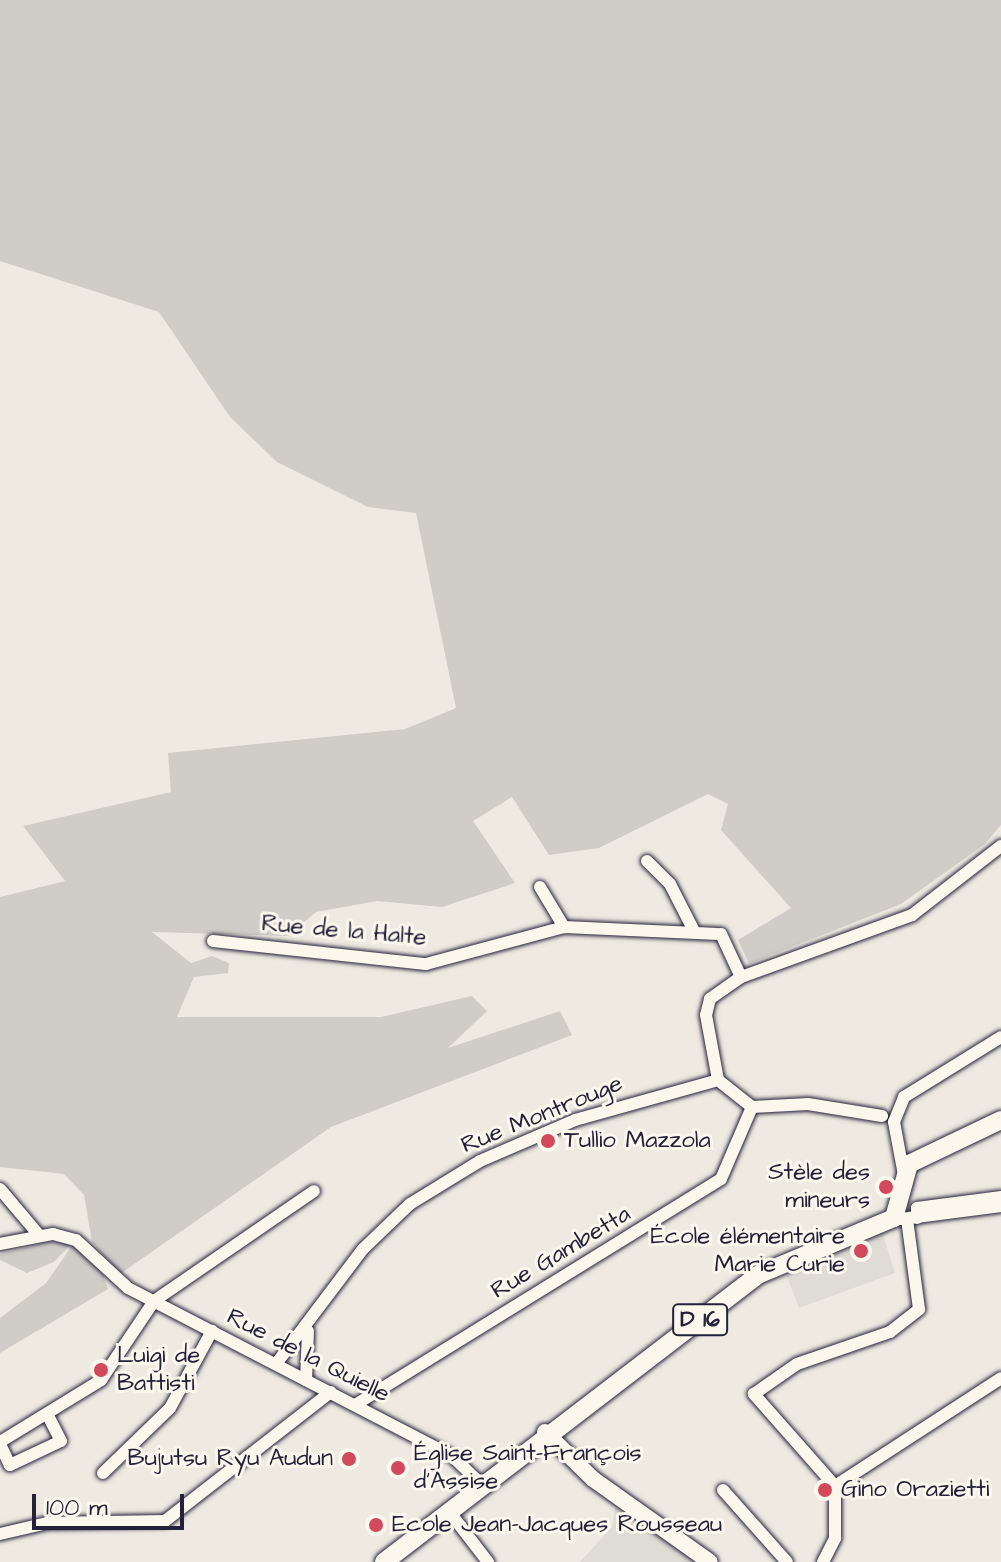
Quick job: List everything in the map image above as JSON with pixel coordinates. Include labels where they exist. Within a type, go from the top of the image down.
[{"type":"main road","points":[[909,1216],[903,1170],[1001,1120]]},
{"type":"main road","name":"D 16","points":[[384,1562],[545,1432],[760,1274],[909,1216]]},
{"type":"main road","points":[[545,1432],[593,1479],[710,1562]]},
{"type":"street","points":[[903,1170],[895,1116],[887,1107],[882,1116],[808,1104],[752,1107],[718,1080],[706,1015],[710,999],[741,977],[912,915],[1001,846]]},
{"type":"street","points":[[647,861],[670,884],[693,929]]},
{"type":"street","points":[[540,887],[564,927]]},
{"type":"street","name":"Rue de la Halte","points":[[213,941],[426,964],[564,927],[693,929],[729,941],[741,977]]},
{"type":"street","points":[[895,1116],[920,1082],[1001,1037]]},
{"type":"street","name":"Rue Montrouge","points":[[276,1364],[308,1331],[363,1249],[410,1204],[480,1161],[575,1120],[718,1080]]},
{"type":"street","name":"Rue Gambetta","points":[[355,1405],[721,1179],[752,1107]]},
{"type":"street","points":[[0,1189],[39,1235],[0,1244]]},
{"type":"street","points":[[49,1417],[61,1441],[10,1465],[0,1443],[49,1417],[101,1380],[154,1301],[314,1191]]},
{"type":"street","points":[[909,1216],[1001,1197]]},
{"type":"street","points":[[909,1216],[1001,1206]]},
{"type":"street","points":[[823,1562],[835,1538],[835,1486],[754,1394],[797,1364],[890,1332],[919,1309],[909,1216]]},
{"type":"street","name":"Rue de la Quielle","points":[[39,1235],[76,1240],[112,1274],[154,1301],[452,1456],[481,1484]]},
{"type":"street","points":[[103,1473],[156,1426],[190,1377],[212,1331]]},
{"type":"street","points":[[306,1380],[308,1331]]},
{"type":"street","points":[[835,1486],[1001,1378]]},
{"type":"street","points":[[0,1534],[47,1523],[156,1523],[331,1392]]},
{"type":"street","points":[[723,1490],[787,1562]]},
{"type":"street","points":[[448,1510],[488,1562]]},
{"type":"shaded area","points":[[0,0],[1001,0],[1001,825],[985,844],[901,904],[749,964],[738,940],[791,908],[721,830],[728,804],[708,794],[599,848],[549,855],[512,797],[473,821],[515,883],[442,907],[377,901],[316,912],[288,936],[152,932],[191,963],[212,956],[229,963],[228,973],[194,977],[177,1017],[381,1017],[472,996],[487,1011],[448,1048],[560,1011],[572,1035],[331,1127],[120,1274],[92,1242],[84,1195],[64,1174],[0,1167],[0,897],[65,881],[23,826],[171,792],[168,753],[405,729],[456,708],[416,513],[368,507],[277,462],[230,417],[159,312],[0,261]]},
{"type":"shaded area","name":"École élémentaire Marie Curie","points":[[881,1229],[895,1273],[799,1308],[786,1274]]},
{"type":"shaded area","points":[[48,1242],[73,1242],[54,1262],[27,1273],[0,1260],[0,1254]]},
{"type":"shaded area","points":[[74,1243],[101,1269],[108,1289],[0,1353],[0,1318],[46,1283]]},
{"type":"shaded area","points":[[616,1503],[699,1562],[580,1562],[612,1527]]},
{"type":"place","name":"Tullio Mazzola","points":[[548,1141]]},
{"type":"place","name":"Stèle des mineurs","points":[[886,1187]]},
{"type":"place","name":"École élémentaire Marie Curie","points":[[861,1251]]},
{"type":"place","name":"Luigi de Battisti","points":[[101,1370]]},
{"type":"place","name":"Bujutsu Ryu Audun","points":[[349,1459]]},
{"type":"place","name":"Église Saint-François d'Assise","points":[[398,1468]]},
{"type":"place","name":"Gino Orazietti","points":[[825,1490]]},
{"type":"place","name":"Ecole Jean-Jacques Rousseau","points":[[376,1525]]}]
